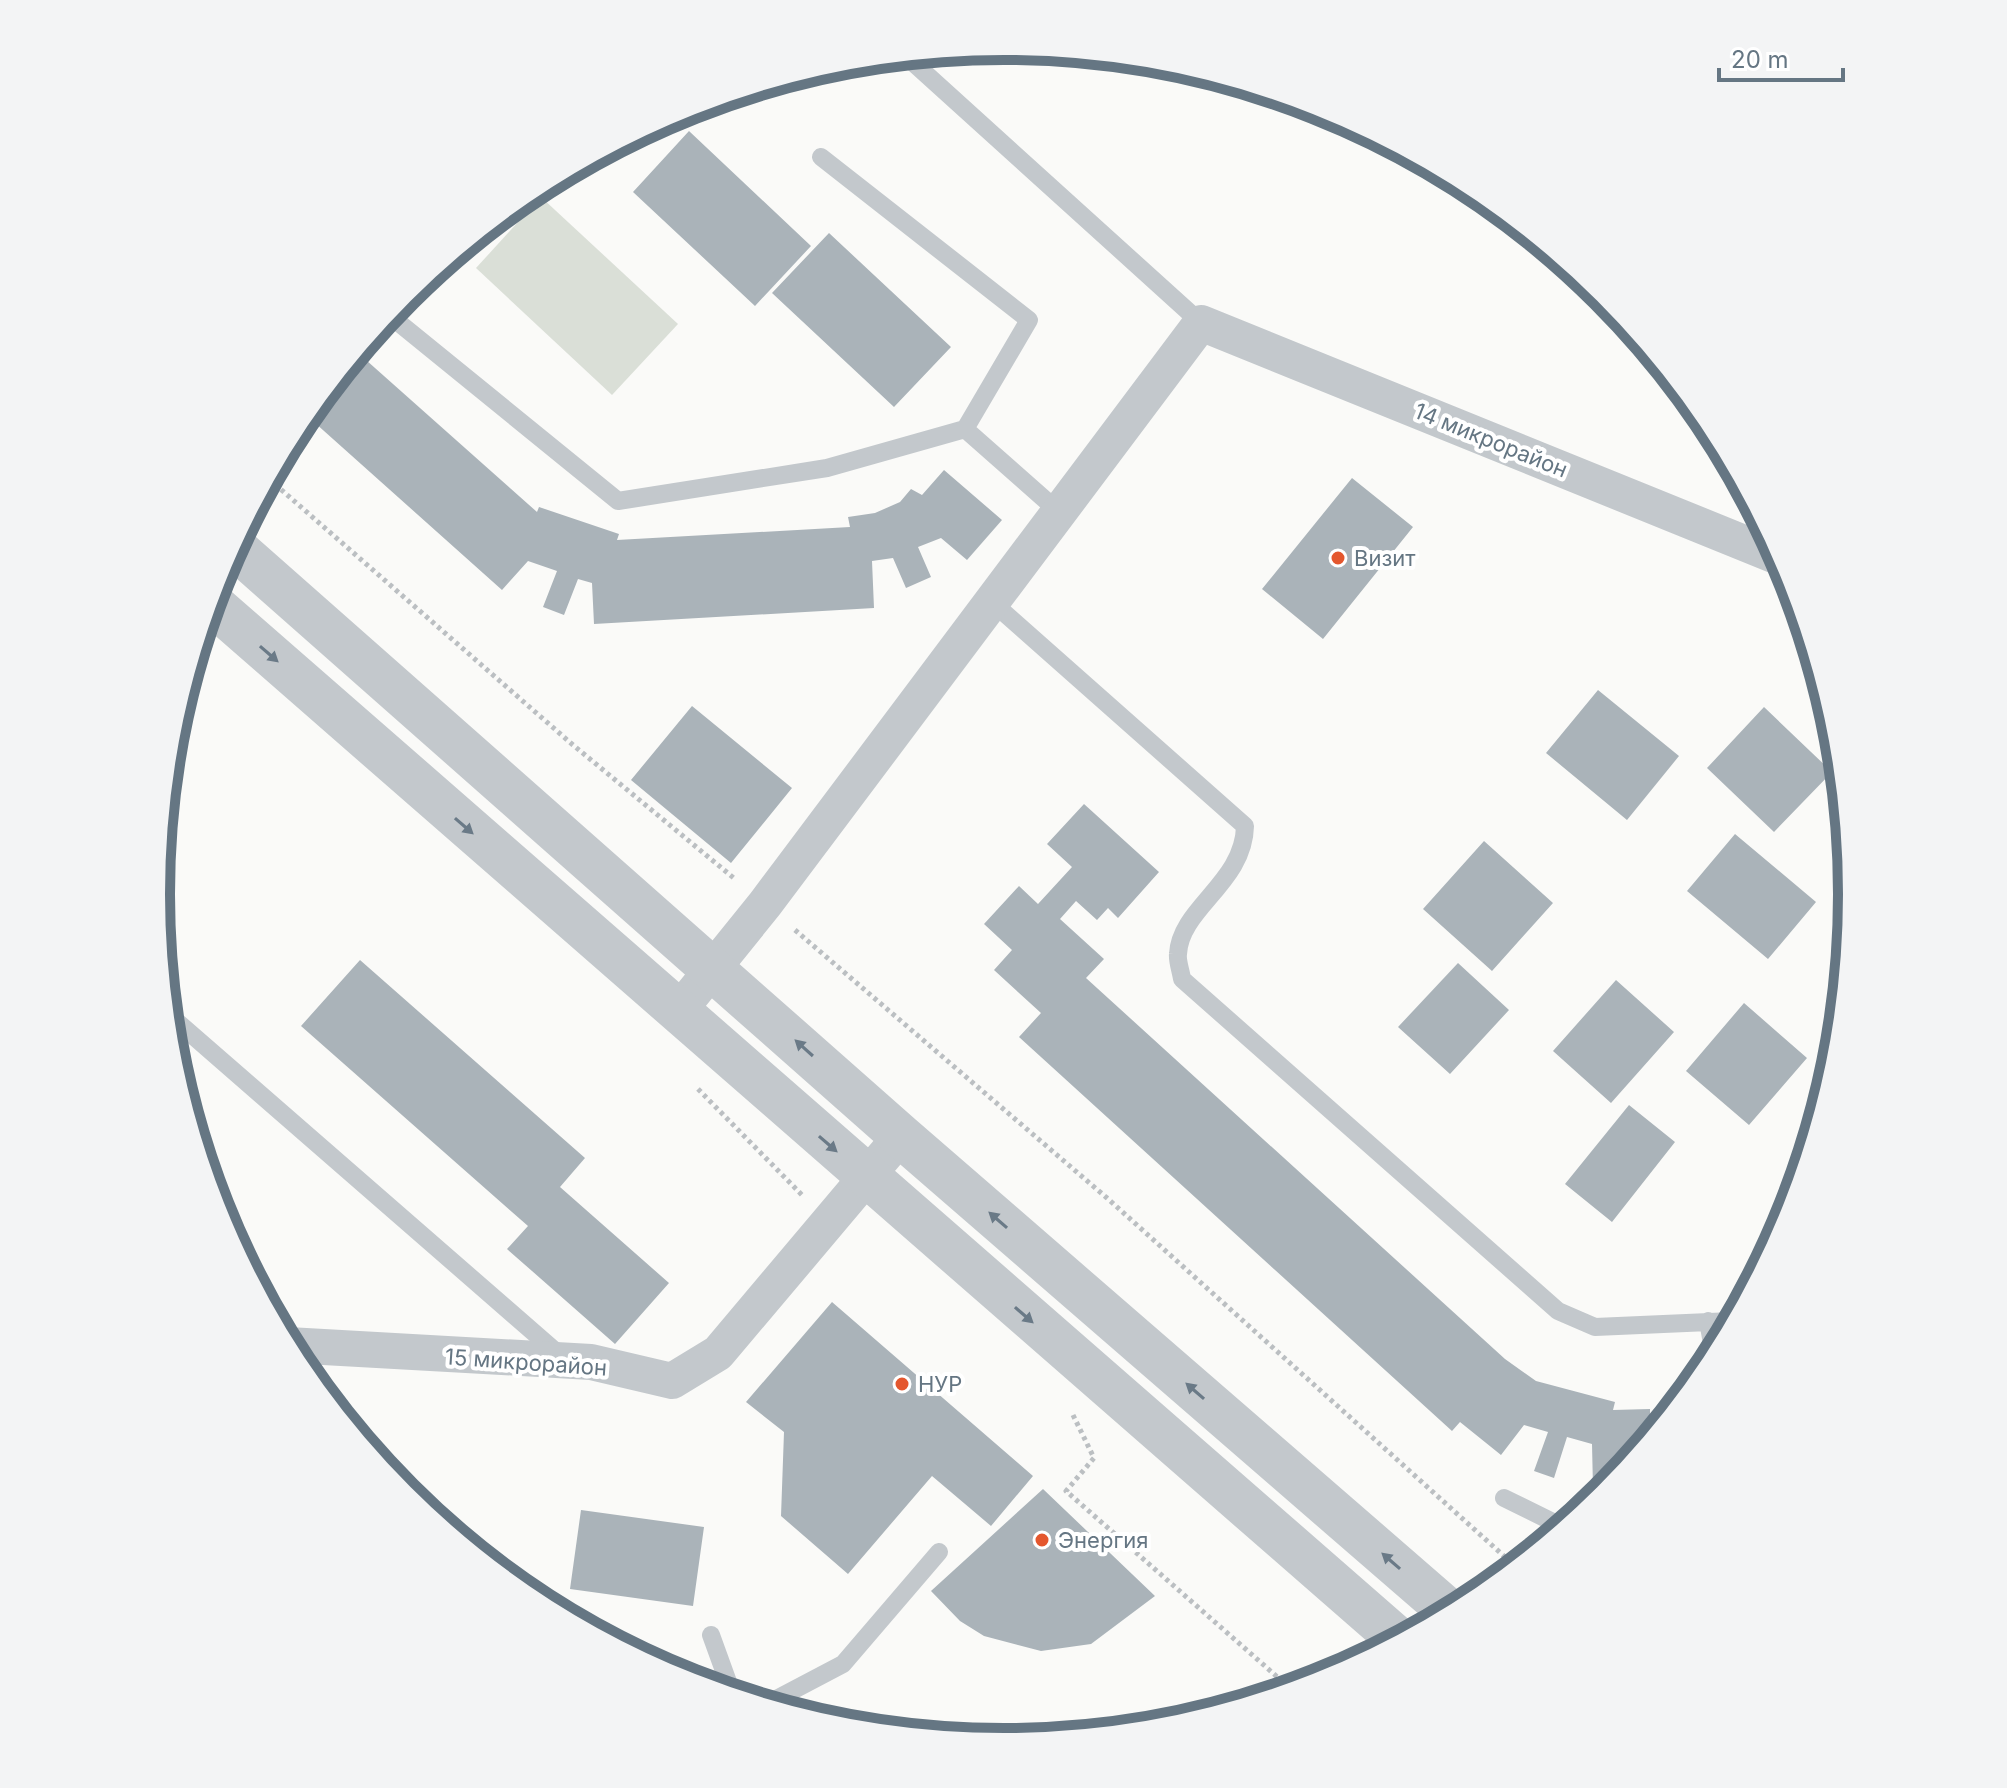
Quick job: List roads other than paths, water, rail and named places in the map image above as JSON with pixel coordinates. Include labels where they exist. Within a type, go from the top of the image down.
[{"type":"street","points":[[677,1013],[765,904],[1201,323]]},
{"type":"street","name":"14 микрорайон","points":[[1201,323],[1763,551]]},
{"type":"street","points":[[243,554],[901,1136],[1440,1604]]},
{"type":"street","points":[[220,611],[677,1013],[1390,1632]]},
{"type":"street","name":"15 микрорайон","points":[[303,1346],[591,1362],[672,1381],[718,1353],[901,1136]]},
{"type":"lane","points":[[916,65],[1201,323]]},
{"type":"lane","points":[[397,322],[618,501],[827,468],[965,429],[1029,320],[821,157]]},
{"type":"lane","points":[[965,429],[1059,512]]},
{"type":"lane","points":[[992,602],[1245,826],[1245,847],[1233,870],[1191,921],[1177,952],[1182,979],[1558,1311],[1595,1327],[1720,1321]]},
{"type":"lane","points":[[182,1031],[567,1361]]},
{"type":"lane","points":[[1708,1321],[1711,1335]]},
{"type":"lane","points":[[1504,1498],[1552,1522]]},
{"type":"lane","points":[[779,1697],[843,1664],[939,1552]]},
{"type":"lane","points":[[711,1635],[728,1681]]},
{"type":"place","name":"Визит","points":[[1338,558]]},
{"type":"place","name":"НУР","points":[[902,1384]]},
{"type":"place","name":"Энергия","points":[[1042,1540]]}]
